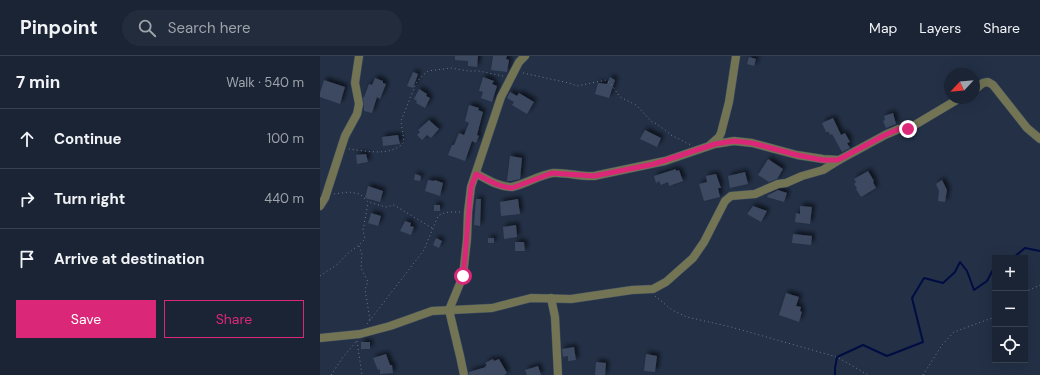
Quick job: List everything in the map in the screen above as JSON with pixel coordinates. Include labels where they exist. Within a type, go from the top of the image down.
[{"type":"street","points":[[320,206],[345,136],[357,114],[359,104],[355,83],[360,56]]},
{"type":"street","points":[[464,375],[449,310],[463,276],[471,187],[501,97],[519,62],[525,56]]},
{"type":"street","points":[[704,148],[715,141],[721,133],[729,102],[736,56]]},
{"type":"street","points":[[980,85],[988,82],[993,85],[1027,128],[1040,139]]},
{"type":"street","points":[[320,338],[360,334],[390,326],[432,311],[492,308],[531,298],[571,299],[632,290],[648,290],[660,286],[693,258],[707,236],[721,207],[729,197],[755,194],[778,184],[786,183],[802,176],[823,170],[838,160],[885,135],[899,129],[908,129],[950,104]]},
{"type":"street","points":[[476,174],[494,183],[512,188],[552,173],[594,176],[665,161],[704,148],[734,141],[752,143],[823,160],[838,160]]},
{"type":"street","points":[[551,298],[555,317],[558,375]]},
{"type":"path","points":[[341,148],[383,151],[394,150],[400,147],[404,142],[401,121],[416,83],[428,71],[451,68],[513,76],[528,73],[576,86],[606,80],[611,84],[620,97],[636,105],[652,122],[671,135],[704,148]]},
{"type":"path","points":[[324,198],[349,192],[360,194],[368,202],[386,207],[394,205],[433,228]]},
{"type":"path","points":[[320,276],[338,264],[347,254],[365,239],[363,230],[368,202]]},
{"type":"path","points":[[360,334],[424,250],[436,219],[442,213],[468,212]]},
{"type":"path","points":[[359,245],[362,254],[361,268],[368,282],[365,290],[370,320]]},
{"type":"path","points":[[1028,291],[1040,286]]},
{"type":"path","points":[[648,290],[672,310],[687,317],[738,329],[838,357],[868,375]]},
{"type":"path","points":[[923,375],[942,345],[954,332],[992,318]]},
{"type":"path","points":[[331,375],[343,357],[357,341],[362,375]]},
{"type":"building","points":[[455,56],[478,56],[477,67],[468,66],[468,61],[455,60]]},
{"type":"building","points":[[493,56],[507,56],[506,59],[509,60],[507,72],[491,70]]},
{"type":"building","points":[[749,57],[756,59],[754,66],[747,64]]},
{"type":"building","points":[[413,72],[418,74],[413,88],[407,86]]},
{"type":"building","points":[[483,77],[494,81],[492,84],[497,86],[492,102],[481,98],[483,92],[479,91]]},
{"type":"building","points":[[610,77],[615,80],[609,98],[595,94],[598,83],[607,84]]},
{"type":"building","points":[[375,78],[386,84],[380,99],[377,97],[372,113],[364,111],[363,97],[369,84],[372,85]]},
{"type":"building","points":[[324,80],[345,87],[340,104],[320,97]]},
{"type":"building","points":[[419,89],[430,98],[425,108],[416,103],[417,101],[414,99]]},
{"type":"building","points":[[510,92],[517,96],[519,93],[534,102],[527,114],[512,105],[514,102],[507,98]]},
{"type":"building","points":[[469,105],[479,108],[478,110],[483,112],[477,135],[479,136],[476,143],[472,141],[465,161],[448,155],[459,133],[464,135],[469,123],[465,121]]},
{"type":"building","points":[[893,113],[896,124],[886,128],[883,121],[885,120],[884,116]]},
{"type":"building","points":[[833,118],[841,135],[845,133],[850,142],[847,143],[850,148],[842,152],[832,134],[830,135],[829,132],[826,132],[822,123]]},
{"type":"building","points":[[429,120],[439,129],[431,138],[427,135],[422,140],[417,135],[420,132],[418,130]]},
{"type":"building","points":[[645,130],[661,138],[657,147],[640,139]]},
{"type":"building","points":[[398,135],[400,144],[383,146],[382,137]]},
{"type":"building","points":[[366,154],[368,162],[357,164],[356,155]]},
{"type":"building","points":[[510,156],[522,158],[520,179],[507,181]]},
{"type":"building","points":[[768,159],[783,169],[777,179],[769,182],[758,175]]},
{"type":"building","points":[[676,169],[676,171],[679,170],[683,181],[669,186],[668,182],[661,185],[659,181],[656,183],[654,176]]},
{"type":"building","points":[[868,171],[876,188],[861,197],[854,184],[856,182],[854,179]]},
{"type":"building","points":[[745,172],[748,184],[730,188],[728,176]]},
{"type":"building","points":[[415,174],[421,176],[420,181],[414,180]]},
{"type":"building","points":[[716,174],[721,188],[718,188],[720,197],[704,201],[699,184],[707,182],[706,176]]},
{"type":"building","points":[[428,180],[435,180],[443,183],[440,196],[425,191]]},
{"type":"building","points":[[942,180],[947,190],[945,202],[938,201],[939,191],[936,184]]},
{"type":"building","points":[[368,186],[383,191],[380,202],[365,198]]},
{"type":"building","points":[[778,190],[787,193],[784,202],[767,197]]},
{"type":"building","points":[[476,199],[481,199],[480,226],[474,225]]},
{"type":"building","points":[[518,199],[520,214],[501,216],[500,202]]},
{"type":"building","points":[[434,205],[440,205],[440,211],[434,211]]},
{"type":"building","points":[[753,206],[767,211],[761,222],[747,214]]},
{"type":"building","points":[[800,206],[812,207],[810,224],[795,222],[796,213],[800,214]]},
{"type":"building","points":[[371,213],[381,216],[378,226],[368,223]]},
{"type":"building","points":[[405,221],[411,223],[410,226],[414,227],[411,235],[400,231]]},
{"type":"building","points":[[516,225],[517,237],[504,239],[503,227]]},
{"type":"building","points":[[793,234],[812,236],[811,245],[792,243]]},
{"type":"building","points":[[436,238],[442,241],[439,248],[433,245]]},
{"type":"building","points":[[488,238],[494,238],[494,243],[488,243]]},
{"type":"building","points":[[515,242],[524,242],[525,251],[515,251]]},
{"type":"building","points":[[786,293],[799,297],[796,306],[801,307],[800,311],[802,312],[799,322],[779,315]]},
{"type":"building","points":[[361,342],[370,342],[370,349],[361,349]]},
{"type":"building","points":[[574,347],[576,360],[568,361],[568,356],[563,357],[562,349]]},
{"type":"building","points":[[386,354],[390,365],[392,365],[393,373],[380,374],[380,369],[378,370],[373,358]]},
{"type":"building","points":[[646,354],[657,356],[655,372],[644,371]]},
{"type":"building","points":[[493,359],[494,361],[499,359],[507,373],[504,375],[469,375],[469,372],[486,367],[485,366],[487,365],[485,363]]},
{"type":"building","points":[[596,362],[606,363],[605,375],[595,375]]},
{"type":"building","points":[[538,366],[541,375],[527,375],[525,370]]},
{"type":"waterway","points":[[1017,255],[1025,248],[1040,251]]},
{"type":"waterway","points":[[835,375],[837,357],[863,345],[887,356],[923,342],[912,298],[924,278],[943,283],[955,272],[960,262],[967,271],[974,290],[987,281],[992,272]]},
{"type":"route","points":[[463,276],[471,187],[476,174],[494,183],[512,188],[552,173],[594,176],[654,164],[715,144],[734,141],[752,143],[823,160],[838,160],[885,135],[899,129],[908,129]]}]
